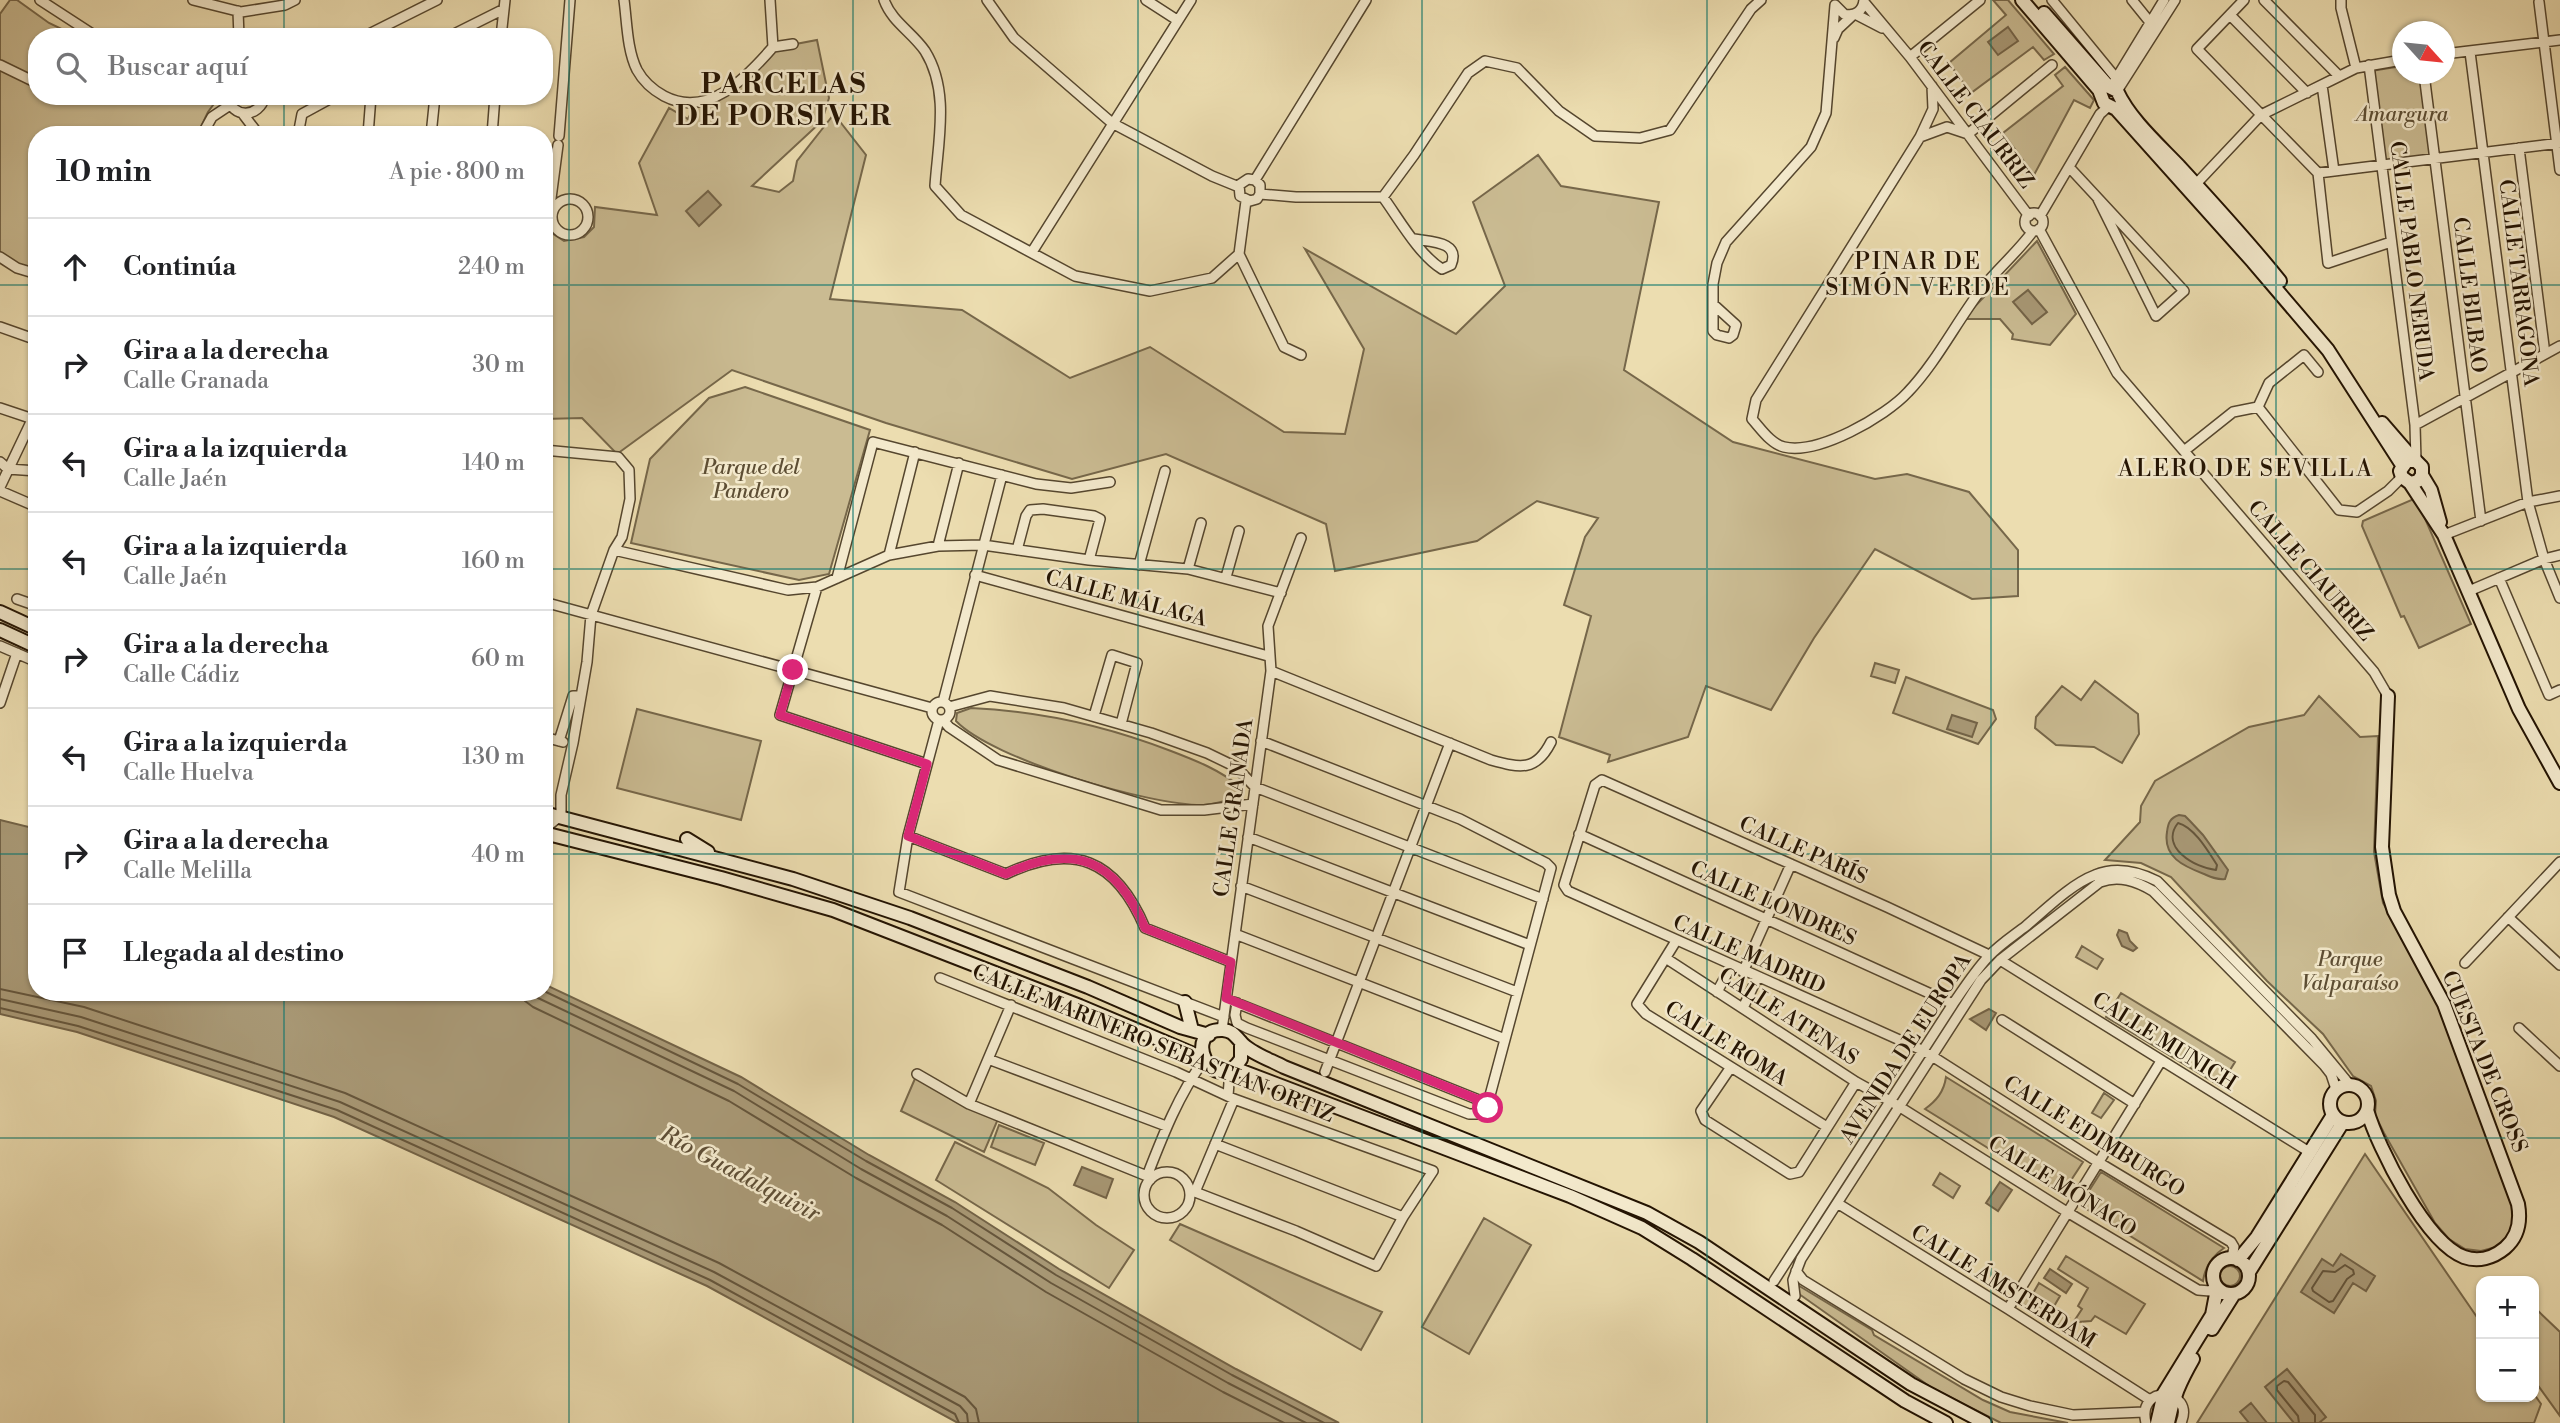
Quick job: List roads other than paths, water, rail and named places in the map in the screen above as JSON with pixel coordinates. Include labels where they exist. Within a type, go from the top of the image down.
[{"type":"main road","points":[[2022,0],[2252,246],[2332,346],[2409,469],[2444,536],[2519,709],[2559,780]]},
{"type":"main road","points":[[2032,0],[2110,96],[2328,350],[2409,469]]},
{"type":"main road","points":[[2409,469],[2422,467],[2422,475],[2431,489],[2444,536]]},
{"type":"main road","points":[[0,612],[28,625]]},
{"type":"main road","points":[[0,630],[28,643]]},
{"type":"main road","name":"CUESTA DE CROSS","points":[[2367,1110],[2374,1135],[2423,1218],[2454,1251],[2470,1258],[2486,1258],[2512,1242],[2519,1224],[2518,1204],[2444,1004],[2394,911],[2385,878],[2382,847],[2388,696]]},
{"type":"main road","points":[[553,815],[793,879],[910,918],[1209,1035]]},
{"type":"main road","points":[[553,833],[833,910],[1080,1006],[1203,1059],[1211,1068],[1221,1072],[1232,1069],[1241,1059],[1241,1043]]},
{"type":"main road","points":[[687,839],[720,859]]},
{"type":"main road","points":[[1185,1002],[1192,1030]]},
{"type":"main road","points":[[1203,1059],[1202,1046],[1209,1035],[1223,1024],[1241,1043],[1284,1067],[1647,1213],[1699,1242],[1911,1384],[1985,1423]]},
{"type":"main road","points":[[1232,1069],[1570,1196],[1642,1228],[1905,1401],[1946,1423]]},
{"type":"main road","points":[[2157,1423],[2211,1315],[2216,1287],[2214,1269],[2222,1261],[2235,1259],[2258,1237],[2311,1153],[2344,1119],[2362,1117],[2368,1102],[2360,1088],[2350,1085],[2336,1089],[2331,1097],[2330,1106],[2344,1119]]},
{"type":"main road","points":[[2168,1423],[2169,1395],[2234,1294],[2246,1286],[2249,1272],[2344,1119]]},
{"type":"main road","name":"CUESTA DE CROSS","points":[[2344,1119],[2374,1135]]},
{"type":"main road","points":[[1626,1193],[1669,1225]]},
{"type":"main road","points":[[2235,1259],[2249,1272]]},
{"type":"main road","points":[[2216,1287],[2226,1294],[2234,1294]]},
{"type":"street","points":[[40,0],[83,28]]},
{"type":"street","points":[[192,0],[238,11],[285,5],[295,0]]},
{"type":"street","points":[[381,28],[437,0]]},
{"type":"street","points":[[553,199],[570,0]]},
{"type":"street","points":[[624,0],[632,55],[637,70],[647,84],[669,99],[683,103],[715,98],[755,67],[773,47],[793,44]]},
{"type":"street","points":[[770,0],[773,47]]},
{"type":"street","points":[[884,0],[888,13],[923,49],[936,72],[941,98],[935,186],[961,215],[1075,276],[1150,291],[1212,278],[1239,254]]},
{"type":"street","points":[[987,0],[1014,38],[1112,124],[1212,176],[1239,187]]},
{"type":"street","points":[[1146,0],[1177,20]]},
{"type":"street","points":[[1032,252],[1191,0]]},
{"type":"street","points":[[1255,180],[1366,0]]},
{"type":"street","points":[[1383,197],[1415,155],[1468,73],[1485,61],[1517,68],[1559,111],[1595,136],[1640,138],[1670,130],[1751,9],[1761,0]]},
{"type":"street","points":[[1910,57],[1980,0]]},
{"type":"street","points":[[2052,0],[2110,96]]},
{"type":"street","points":[[2132,0],[2153,25]]},
{"type":"street","points":[[1932,86],[1933,109],[1920,137],[1756,400],[1752,419],[1767,437],[1782,447],[1807,449],[1845,434],[1886,410],[1908,393],[1980,292],[2043,225],[2040,216],[2153,25],[2164,0]]},
{"type":"street","points":[[2153,25],[2175,0]]},
{"type":"street","points":[[2244,0],[2197,49],[2318,173],[2328,263],[2391,243]]},
{"type":"street","points":[[2264,0],[2339,76]]},
{"type":"street","points":[[2341,0],[2356,68]]},
{"type":"street","points":[[1831,46],[1838,29],[1861,9],[1864,1]]},
{"type":"street","name":"CALLE CIAURRIZ","points":[[1864,1],[1910,57],[2029,216]]},
{"type":"street","points":[[1714,305],[1713,284],[1717,263],[1726,242],[1811,147],[1826,113],[1834,2]]},
{"type":"street","name":"CALLE CIAURRIZ","points":[[1834,2],[1844,15],[1854,14],[1892,36]]},
{"type":"street","points":[[2539,2],[2560,170]]},
{"type":"street","points":[[464,28],[505,4]]},
{"type":"street","points":[[502,28],[505,4]]},
{"type":"street","points":[[238,11],[239,28]]},
{"type":"street","points":[[2230,15],[2307,93]]},
{"type":"street","points":[[2455,53],[2560,40]]},
{"type":"street","name":"CALLE TARRAGONA","points":[[2470,51],[2528,502],[2544,559],[2560,598]]},
{"type":"street","points":[[2196,184],[2261,115],[2356,68],[2392,62]]},
{"type":"street","points":[[0,65],[28,79]]},
{"type":"street","points":[[1920,137],[1947,127],[1968,134],[2052,65]]},
{"type":"street","name":"CALLE PABLO NERUDA","points":[[2369,65],[2414,425],[2409,469]]},
{"type":"street","name":"CALLE BILBAO","points":[[2425,84],[2481,521]]},
{"type":"street","points":[[2322,85],[2334,171]]},
{"type":"street","points":[[207,126],[223,105]]},
{"type":"street","points":[[232,105],[237,112],[243,114],[255,112],[261,105]]},
{"type":"street","points":[[300,126],[302,114],[318,105]]},
{"type":"street","points":[[369,126],[370,105]]},
{"type":"street","points":[[431,126],[434,105]]},
{"type":"street","points":[[493,126],[494,105]]},
{"type":"street","points":[[243,114],[252,126]]},
{"type":"street","points":[[2318,173],[2558,143]]},
{"type":"street","points":[[2519,148],[2545,354]]},
{"type":"street","points":[[2069,167],[2184,291],[2156,316],[2098,199]]},
{"type":"street","points":[[1244,180],[1255,180],[1260,185],[1260,194],[1254,201],[1246,201],[1240,196],[1239,187],[1244,180]]},
{"type":"street","points":[[1260,194],[1296,197],[1383,197]]},
{"type":"street","points":[[1383,197],[1414,239]]},
{"type":"street","points":[[553,205],[567,199],[580,201],[588,213],[587,226],[575,235],[561,233],[553,223]]},
{"type":"street","points":[[1246,201],[1239,254],[1284,347],[1301,355]]},
{"type":"street","points":[[2036,230],[2026,225],[2029,216],[2040,216]]},
{"type":"street","name":"CALLE CIAURRIZ","points":[[2036,230],[2064,271],[2105,355],[2117,373],[2374,672],[2388,696]]},
{"type":"street","points":[[0,257],[28,271]]},
{"type":"street","points":[[0,327],[28,338]]},
{"type":"street","points":[[2414,425],[2560,346]]},
{"type":"street","points":[[2258,407],[2269,383],[2304,355],[2318,372]]},
{"type":"street","points":[[2258,407],[2339,510],[2357,512],[2388,491],[2409,469]]},
{"type":"street","points":[[2184,451],[2233,412],[2258,407]]},
{"type":"street","points":[[0,408],[28,417]]},
{"type":"street","points":[[28,430],[4,466],[0,489],[28,503]]},
{"type":"street","points":[[837,578],[873,442],[1036,484],[1071,488],[1110,482]]},
{"type":"street","points":[[553,451],[618,457],[629,470],[630,499],[622,537],[614,550],[591,615],[573,743],[559,817],[553,823]]},
{"type":"street","points":[[889,555],[915,452]]},
{"type":"street","points":[[938,546],[959,463]]},
{"type":"street","points":[[4,466],[28,470]]},
{"type":"street","points":[[1139,565],[1165,471]]},
{"type":"street","points":[[1002,475],[975,575],[946,704],[950,712],[941,720],[927,764],[908,836],[899,892],[1185,1002],[1223,1024]]},
{"type":"street","points":[[2444,536],[2528,502],[2560,496]]},
{"type":"street","points":[[1017,550],[1030,510],[1081,514],[1100,519],[1089,560]]},
{"type":"street","points":[[1188,569],[1201,523]]},
{"type":"street","points":[[1226,577],[1239,531]]},
{"type":"street","name":"CALLE GRANADA","points":[[1223,1024],[1270,671],[1268,626],[1301,538]]},
{"type":"street","points":[[614,550],[788,590],[817,587],[889,555],[938,546],[983,545],[1089,560],[1188,569],[1280,593]]},
{"type":"street","points":[[2469,591],[2544,559],[2560,555]]},
{"type":"street","name":"CALLE MÁLAGA","points":[[975,575],[1268,656]]},
{"type":"street","points":[[2498,578],[2549,695],[2560,690]]},
{"type":"street","points":[[817,587],[780,715],[927,764]]},
{"type":"street","points":[[18,599],[28,603]]},
{"type":"street","points":[[553,604],[932,708]]},
{"type":"street","points":[[0,646],[28,658]]},
{"type":"street","points":[[0,703],[17,653]]},
{"type":"street","points":[[1094,716],[1112,655],[1137,663],[1121,724]]},
{"type":"street","points":[[1270,671],[1517,767],[1538,761],[1551,742]]},
{"type":"street","points":[[559,741],[573,696],[581,696]]},
{"type":"street","points":[[932,708],[934,705],[990,696],[1064,708],[1121,724],[1207,753],[1236,767],[1255,787],[1543,899]]},
{"type":"street","points":[[932,708],[935,717],[998,760],[1161,810],[1204,810],[1253,804]]},
{"type":"street","points":[[553,739],[573,743]]},
{"type":"street","points":[[1237,1003],[1237,1023],[1469,1114],[1485,1114],[1551,868],[1546,863],[1426,805],[1261,741]]},
{"type":"street","points":[[1325,1072],[1450,743]]},
{"type":"street","name":"CALLE PARÍS","points":[[1579,834],[1595,785],[1602,780],[1989,955]]},
{"type":"street","name":"CALLE MADRID","points":[[1579,834],[1564,885],[1568,891],[1928,1054]]},
{"type":"street","name":"CALLE LONDRES","points":[[1579,834],[1953,1004]]},
{"type":"street","points":[[908,836],[1006,874],[1056,857],[1094,864],[1112,876],[1128,894],[1145,928],[1231,962]]},
{"type":"street","points":[[1248,837],[1530,945]]},
{"type":"street","points":[[2465,963],[2560,863]]},
{"type":"street","points":[[1743,972],[1791,864]]},
{"type":"street","name":"AVENIDA DE EUROPA","points":[[1928,1054],[1953,1004],[1989,955],[2081,883],[2095,874],[2118,870],[2144,874],[2157,881],[2330,1058],[2350,1085]]},
{"type":"street","name":"AVENIDA DE EUROPA","points":[[1795,1296],[1793,1280],[1796,1271],[1896,1104],[1969,997],[2000,960],[2100,882],[2115,879],[2134,881],[2153,891],[2307,1047],[2331,1074],[2336,1089]]},
{"type":"street","points":[[1241,886],[1517,992]]},
{"type":"street","points":[[2508,917],[2560,965]]},
{"type":"street","points":[[1235,934],[1505,1039]]},
{"type":"street","name":"CALLE ROMA","points":[[1676,941],[1637,1004],[1646,1014],[1827,1127]]},
{"type":"street","name":"CALLE ATENAS","points":[[1667,959],[1856,1082],[1896,1104]]},
{"type":"street","name":"CALLE MUNICH","points":[[2000,960],[2311,1153]]},
{"type":"street","points":[[1717,992],[1731,966]]},
{"type":"street","name":"CALLE MARINERO SEBASTIAN ORTIZ","points":[[940,978],[1011,1005],[1231,1098],[1433,1171],[1403,1217]]},
{"type":"street","points":[[1743,1008],[1757,978]]},
{"type":"street","points":[[1226,998],[1489,1104]]},
{"type":"street","points":[[969,1104],[1011,1005]]},
{"type":"street","points":[[2001,1020],[2135,1104]]},
{"type":"street","points":[[2519,1028],[2558,1060]]},
{"type":"street","name":"CALLE EDIMBURGO","points":[[1928,1054],[2098,1162],[2231,1242],[2235,1259]]},
{"type":"street","points":[[988,1059],[1166,1126]]},
{"type":"street","points":[[1203,1059],[1166,1126],[1146,1186],[1145,1201],[1158,1217],[1166,1219],[1179,1216],[1188,1206],[1215,1144],[1231,1098],[1232,1069]]},
{"type":"street","points":[[2008,1309],[2161,1061]]},
{"type":"street","points":[[1731,1067],[1701,1111],[1705,1120],[1790,1174],[1799,1172],[1856,1082]]},
{"type":"street","points":[[917,1074],[969,1104],[1149,1178],[1171,1172],[1184,1179],[1193,1192],[1296,1231],[1376,1266],[1403,1217],[1215,1144]]},
{"type":"street","name":"AVENIDA DE EUROPA","points":[[1774,1281],[1896,1104]]},
{"type":"street","name":"CALLE MÓNACO","points":[[1896,1104],[2067,1212],[2199,1290],[2210,1291],[2216,1287]]},
{"type":"street","name":"CALLE ÁMSTERDAM","points":[[1837,1203],[2150,1400]]},
{"type":"street","points":[[1796,1271],[1802,1280],[1989,1392],[2030,1406],[2073,1415],[2144,1412]]},
{"type":"street","points":[[2146,1423],[2144,1412],[2150,1400],[2169,1395],[2182,1405],[2184,1416],[2181,1423]]},
{"type":"water","points":[[2008,27],[2018,41],[1998,55],[1988,42]]},
{"type":"water","points":[[708,191],[721,205],[699,226],[686,211]]},
{"type":"water","points":[[2028,290],[2047,312],[2032,324],[2013,302]]},
{"type":"water","points":[[1952,715],[1977,723],[1972,737],[1947,729]]},
{"type":"water","points":[[2179,815],[2185,816],[2203,835],[2228,870],[2225,879],[2214,878],[2189,868],[2171,854],[2167,829],[2172,819]]},
{"type":"water","name":"Río Guadalquivir","points":[[0,820],[28,827],[28,1001],[553,1001],[553,988],[741,1077],[869,1155],[955,1202],[1059,1269],[1236,1369],[1339,1423],[958,1423],[707,1286],[334,1117],[77,1032],[0,1014]]},
{"type":"water","points":[[2119,930],[2127,933],[2137,948],[2133,951],[2122,946],[2117,935]]},
{"type":"water","points":[[1989,1009],[1996,1013],[1986,1030],[1970,1019]]},
{"type":"water","points":[[1082,1167],[1113,1179],[1106,1198],[1074,1185]]},
{"type":"water","points":[[2000,1182],[2012,1190],[1998,1211],[1986,1203]]},
{"type":"water","points":[[2341,1254],[2375,1276],[2366,1291],[2353,1283],[2334,1313],[2301,1292],[2322,1259],[2333,1266]]},
{"type":"water","points":[[2050,1269],[2072,1284],[2066,1293],[2044,1278]]},
{"type":"water","points":[[2287,1369],[2326,1417],[2319,1423],[2294,1423],[2265,1387]]},
{"type":"water","points":[[2251,1403],[2267,1423],[2249,1423],[2240,1412]]},
{"type":"district","name":"PARCELAS DE PORSIVER","points":[[784,100]]},
{"type":"district","name":"PINAR DE SIMÓN VERDE","points":[[1918,275]]},
{"type":"district","name":"ALERO DE SEVILLA","points":[[2246,469]]},
{"type":"park label","name":"Amargura","points":[[2402,115]]},
{"type":"park label","name":"Parque del Pandero","points":[[751,480]]},
{"type":"park label","name":"Parque Valparaíso","points":[[2350,972]]}]
